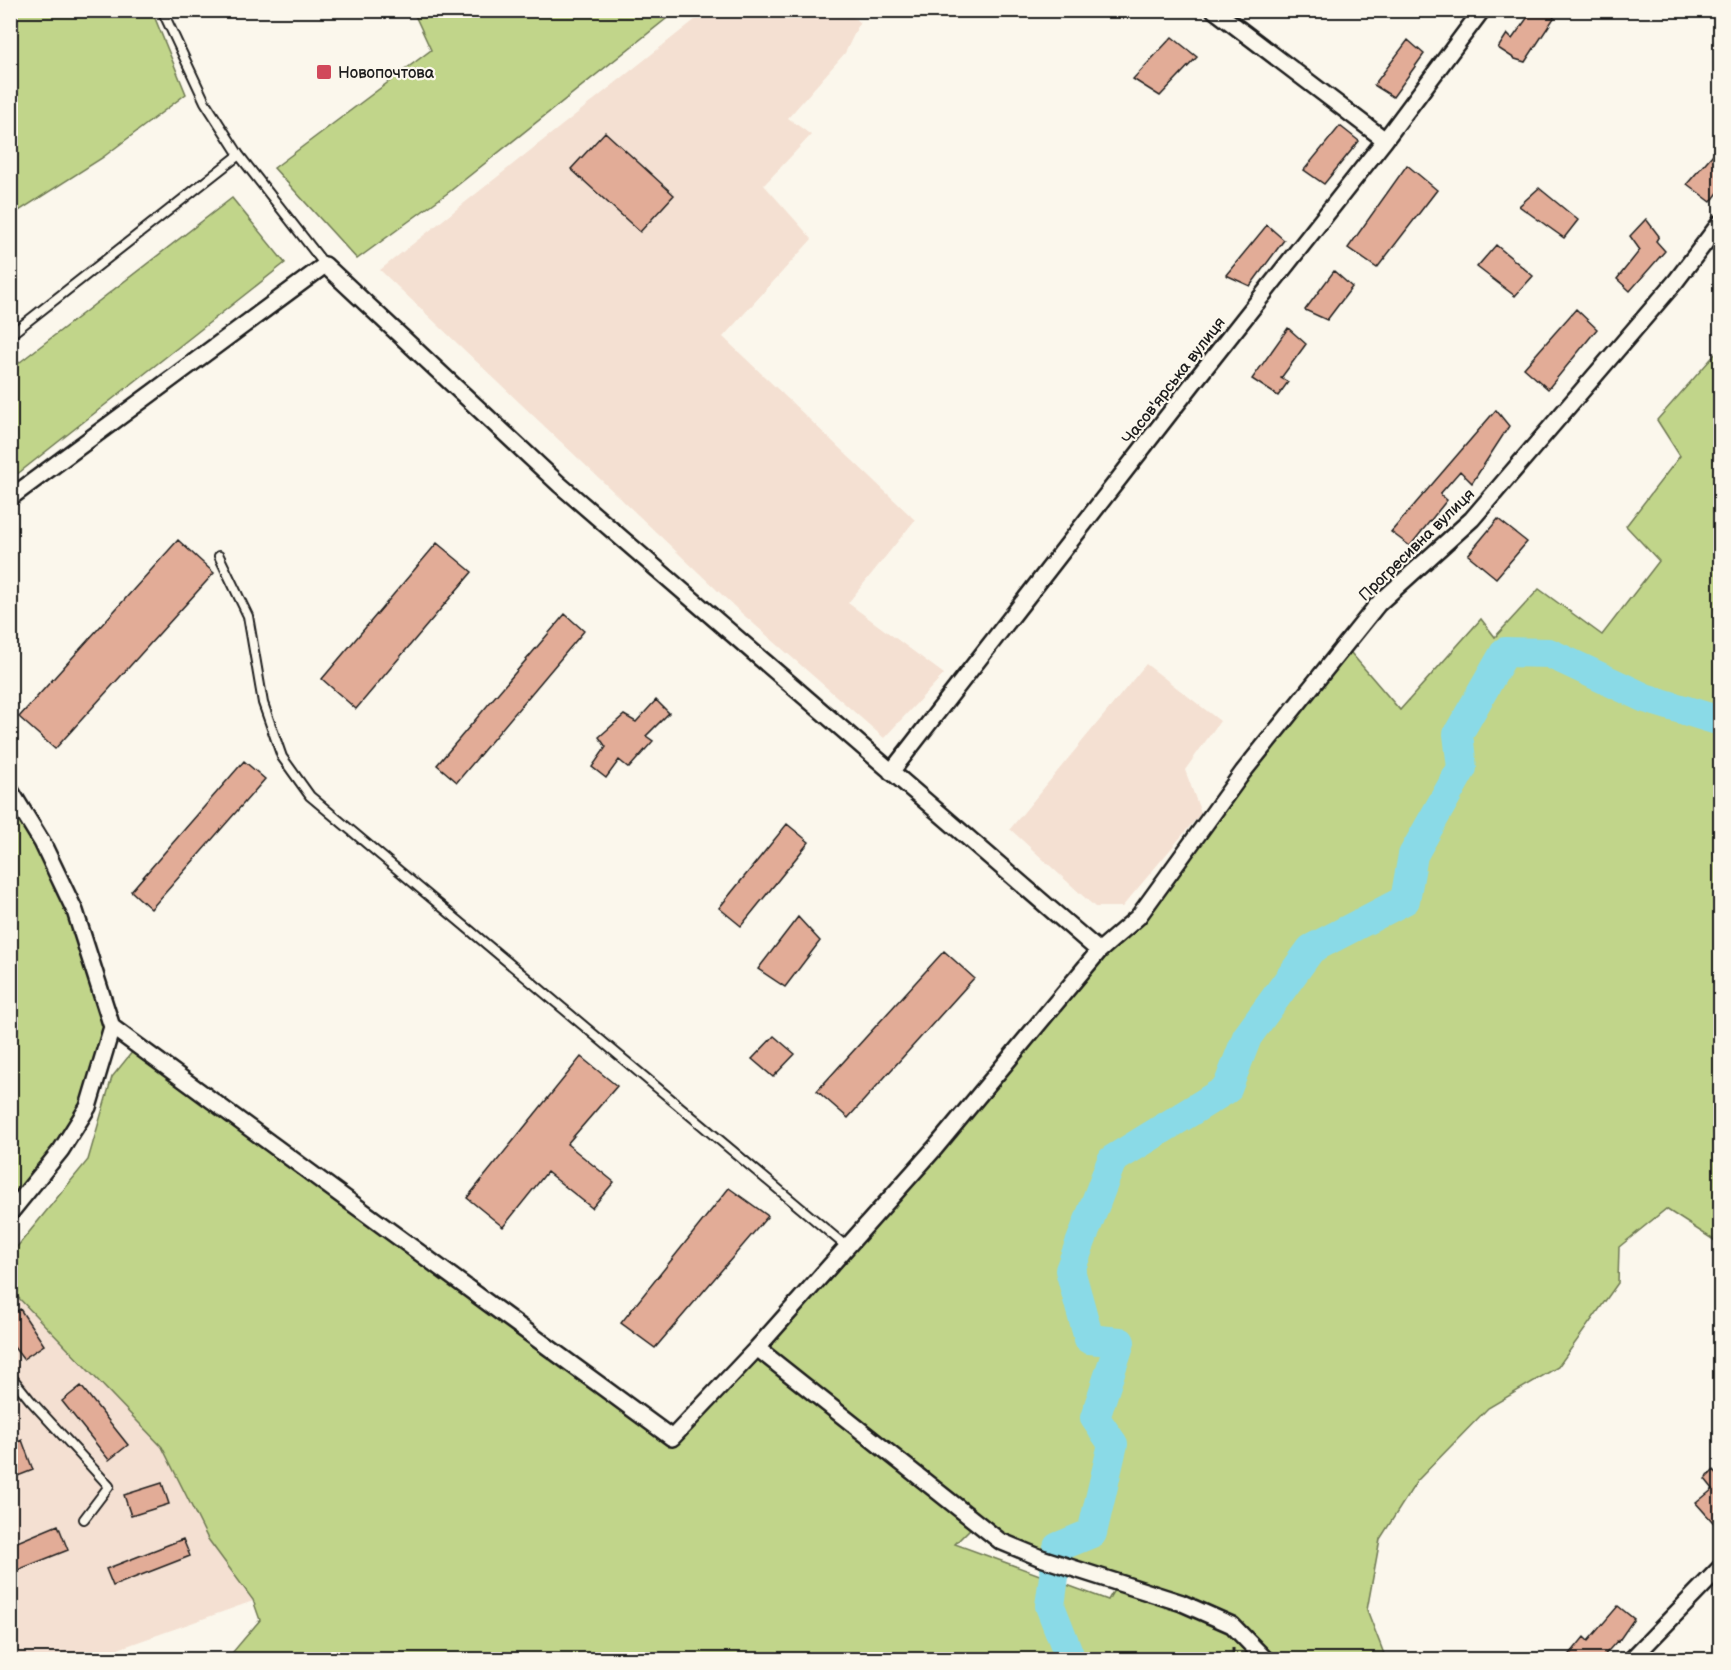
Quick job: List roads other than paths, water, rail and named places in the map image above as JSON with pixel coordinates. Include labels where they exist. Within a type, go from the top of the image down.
[{"type":"street","points":[[1214,10],[1385,140]]},
{"type":"street","name":"Часов'ярська вулиця","points":[[891,772],[1385,140],[1482,10]]},
{"type":"street","name":"Прогресивна вулиця","points":[[112,1027],[672,1438],[935,1148],[1099,951],[1138,917],[1243,772],[1378,604],[1472,519],[1676,281],[1720,223]]},
{"type":"street","points":[[10,498],[325,265],[560,485],[1099,951]]},
{"type":"street","points":[[10,790],[42,842],[75,911],[112,1027],[88,1107],[61,1150],[10,1213]]},
{"type":"street","points":[[756,1348],[999,1541],[1041,1558],[1182,1603],[1232,1625],[1266,1659]]},
{"type":"street","points":[[1630,1659],[1720,1568]]},
{"type":"lane","points":[[162,10],[205,102],[239,155],[325,265]]},
{"type":"lane","points":[[10,336],[239,155]]},
{"type":"lane","points":[[219,556],[248,616],[263,703],[282,757],[310,796],[847,1247]]},
{"type":"lane","points":[[10,1375],[109,1486],[84,1519]]},
{"type":"waterway","points":[[1071,1660],[1050,1606],[1058,1547],[1092,1533],[1113,1444],[1095,1418],[1120,1342],[1089,1339],[1070,1270],[1112,1160],[1227,1089],[1247,1037],[1311,949],[1405,900],[1413,855],[1462,768],[1458,734],[1505,652],[1549,653],[1645,698],[1720,721]]},
{"type":"place","name":"Новопочтова","points":[[324,72]]}]
